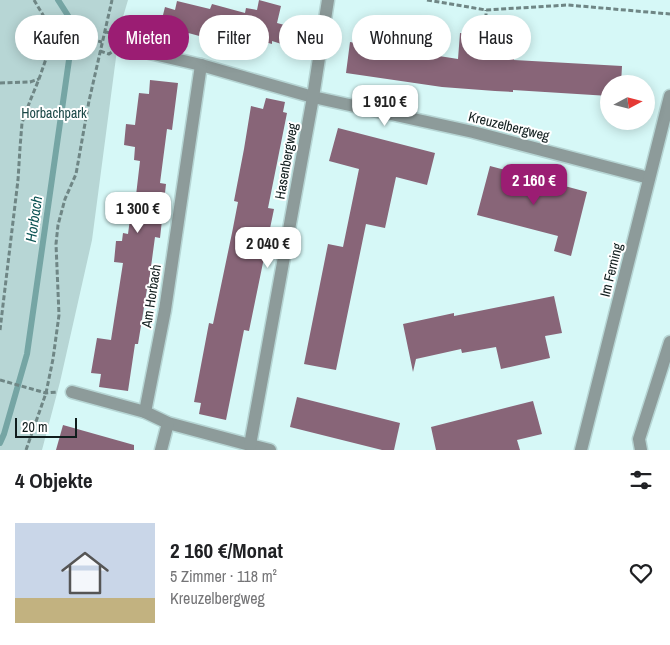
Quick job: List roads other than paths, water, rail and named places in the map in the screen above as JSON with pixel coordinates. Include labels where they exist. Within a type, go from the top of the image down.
[{"type":"street","name":"Hasenbergweg","points":[[250,445],[313,97],[328,0]]},
{"type":"street","name":"Kreuzelbergweg","points":[[177,60],[313,97],[473,132],[649,178]]},
{"type":"street","name":"Am Horbach","points":[[145,412],[165,310],[201,66]]},
{"type":"street","name":"Im Ferning","points":[[581,450],[670,96]]},
{"type":"street","points":[[641,450],[639,438],[670,342]]},
{"type":"street","points":[[72,392],[145,412],[168,423],[270,450]]},
{"type":"street","points":[[161,450],[168,423]]},
{"type":"waterway","name":"Horbach","points":[[0,443],[27,354],[74,25],[58,0]]},
{"type":"park label","name":"Horbachpark","points":[[54,113]]}]
